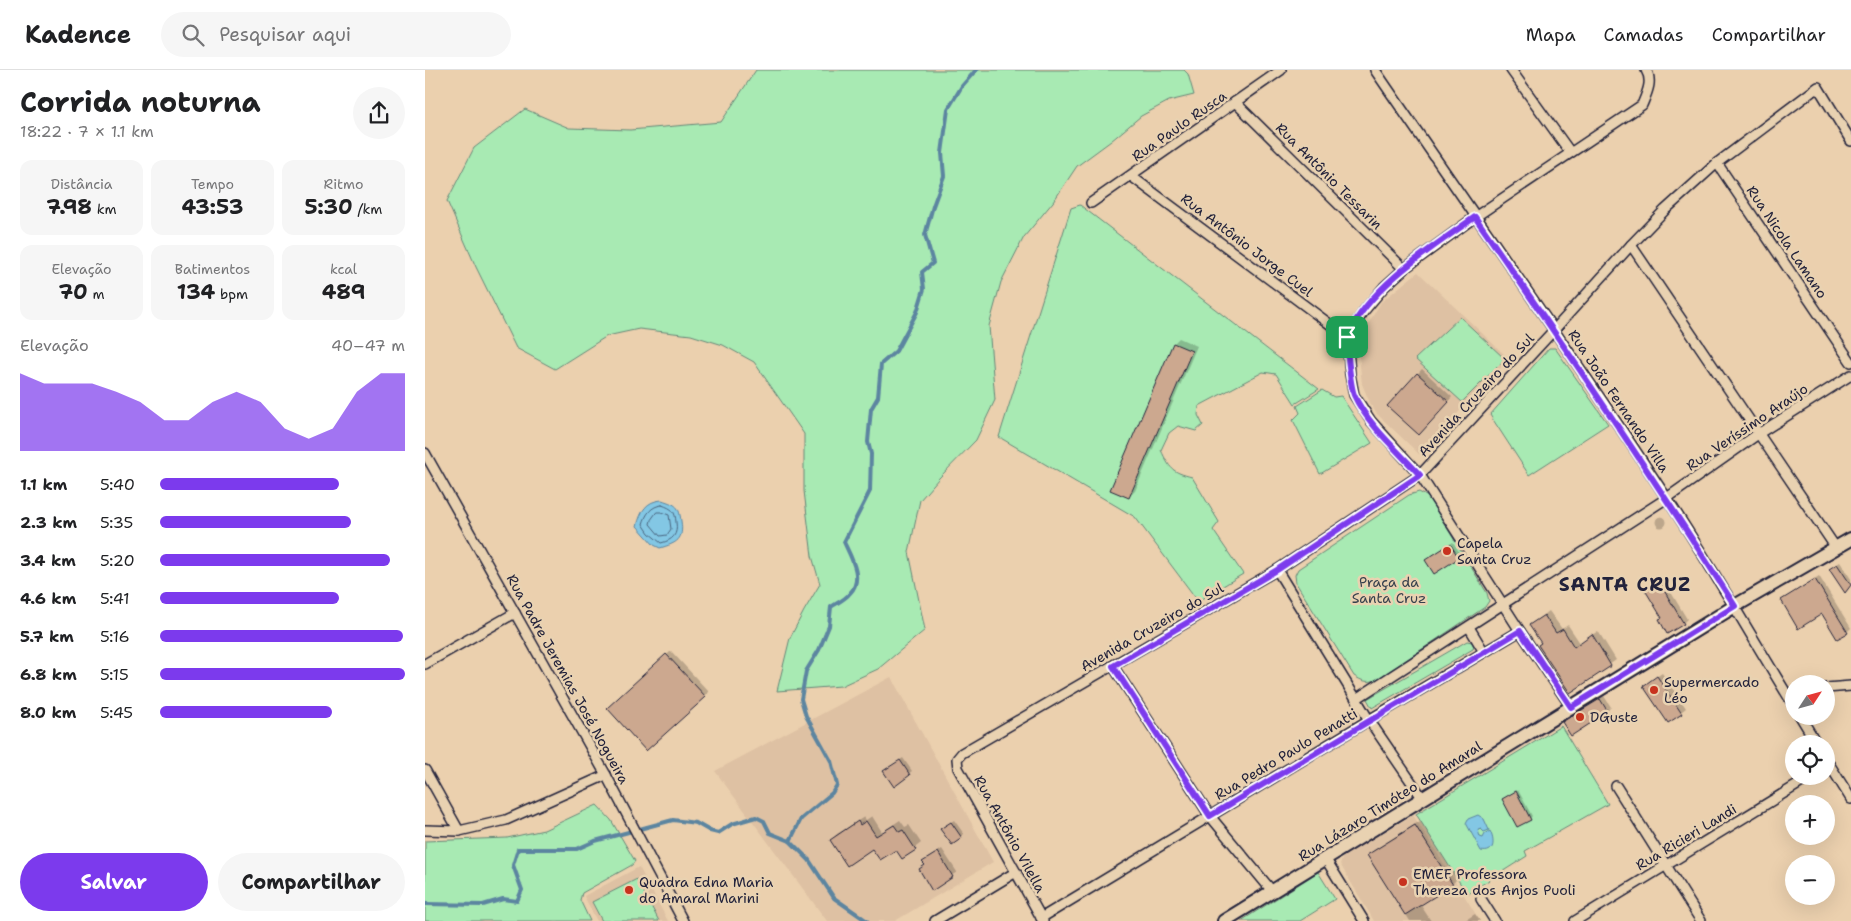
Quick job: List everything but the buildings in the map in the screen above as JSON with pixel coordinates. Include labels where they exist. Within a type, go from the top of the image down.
[{"type":"main road","name":"Rua Lázaro Timóteo do Amaral","points":[[1226,921],[1735,606],[1851,539]]},
{"type":"street","name":"Rua Paulo Rusca","points":[[1091,203],[1281,70]]},
{"type":"street","name":"Rua João Fernando Villa","points":[[1375,70],[1667,498],[1785,686]]},
{"type":"street","points":[[1511,70],[1570,152]]},
{"type":"street","points":[[1571,707],[1420,475],[1371,421],[1354,395],[1347,337],[1364,311],[1384,287],[1404,268],[1475,217],[1642,105],[1649,88],[1649,74],[1646,70]]},
{"type":"street","name":"Avenida Cruzeiro do Sul","points":[[957,759],[963,752],[1277,570],[1420,475],[1665,210],[1717,163],[1818,87],[1851,140]]},
{"type":"street","name":"Rua Antônio Tessarin","points":[[1235,102],[1404,268]]},
{"type":"street","name":"Rua Nicola Lamano","points":[[1717,163],[1851,362]]},
{"type":"street","name":"Rua Antônio Jorge Cuel","points":[[1131,176],[1347,337]]},
{"type":"street","points":[[1631,245],[1836,548]]},
{"type":"street","name":"Rua Veríssimo Araújo","points":[[1356,699],[1667,498],[1758,434],[1851,375]]},
{"type":"street","name":"Rua Padre Jeremias José Nogueira","points":[[426,456],[606,774],[683,921]]},
{"type":"street","points":[[1277,570],[1369,720],[1423,799]]},
{"type":"street","points":[[425,664],[515,613]]},
{"type":"street","points":[[1469,627],[1484,652]]},
{"type":"street","name":"Rua Pedro Paulo Penatti","points":[[1042,919],[1369,720],[1520,631]]},
{"type":"street","points":[[1113,666],[1210,816],[1272,892]]},
{"type":"street","points":[[1835,687],[1851,686]]},
{"type":"street","name":"Rua Antônio Vilella","points":[[957,759],[958,768],[1042,919]]},
{"type":"street","points":[[425,770],[459,831]]},
{"type":"street","points":[[425,830],[459,831],[506,820],[606,774]]},
{"type":"street","points":[[1835,775],[1851,799]]},
{"type":"street","name":"Rua Ricieri Landi","points":[[1575,921],[1797,785]]},
{"type":"street","points":[[1615,786],[1701,921]]},
{"type":"street","points":[[1325,858],[1364,921]]},
{"type":"street","points":[[935,921],[1016,872]]},
{"type":"street","points":[[1481,899],[1495,921]]},
{"type":"shaded area","points":[[1418,272],[1509,359],[1419,454],[1376,413],[1362,384],[1359,356],[1362,338],[1381,302]]},
{"type":"shaded area","points":[[891,677],[993,862],[895,921],[827,921],[715,771]]},
{"type":"shaded area","name":"EMEF Professora Thereza dos Anjos Puoli","points":[[1413,815],[1480,921],[1374,921],[1340,864],[1343,857]]},
{"type":"shaded area","name":"Quadra Edna Maria do Amaral Marini","points":[[639,867],[668,921],[597,921],[584,896]]},
{"type":"green space","points":[[756,70],[1184,70],[1188,74],[1194,95],[1169,101],[1141,116],[1077,166],[1053,202],[1024,237],[1001,282],[989,326],[995,400],[976,440],[920,500],[909,552],[925,630],[878,669],[841,686],[777,691],[790,638],[820,584],[812,556],[804,491],[804,434],[754,362],[723,345],[691,335],[639,329],[607,336],[555,369],[516,348],[476,267],[447,201],[474,148],[525,109],[569,128],[630,130],[721,122]]},
{"type":"green space","points":[[1080,205],[1319,389],[1295,404],[1276,374],[1263,372],[1199,406],[1198,415],[1203,425],[1196,431],[1178,426],[1169,433],[1161,450],[1169,466],[1180,473],[1192,477],[1219,522],[1213,530],[1243,574],[1198,601],[1135,517],[999,437],[1071,208]]},
{"type":"green space","points":[[1460,317],[1505,359],[1462,402],[1415,359]]},
{"type":"green space","points":[[1549,348],[1555,348],[1608,424],[1529,475],[1490,415]]},
{"type":"green space","points":[[1322,390],[1334,397],[1341,396],[1372,443],[1320,474],[1293,420],[1300,413],[1297,406]]},
{"type":"green space","name":"Praça da Santa Cruz","points":[[1419,492],[1428,497],[1487,593],[1489,601],[1485,607],[1376,680],[1365,681],[1354,676],[1296,583],[1295,575],[1298,569],[1409,495]]},
{"type":"green space","points":[[1467,641],[1472,642],[1473,649],[1372,708],[1367,699]]},
{"type":"green space","points":[[1561,726],[1608,804],[1525,851],[1527,856],[1467,894],[1416,814]]},
{"type":"green space","points":[[597,805],[611,820],[635,861],[632,865],[582,893],[580,900],[590,921],[425,921],[425,841],[507,838],[544,830]]},
{"type":"green space","points":[[1318,872],[1335,899],[1300,921],[1241,921]]},
{"type":"green space","name":"Quadra Edna Maria do Amaral Marini","points":[[637,879],[659,921],[602,921],[592,902]]},
{"type":"water","points":[[662,500],[674,505],[678,509],[682,527],[678,540],[660,548],[654,545],[637,526],[645,508],[652,502]]},
{"type":"water","points":[[1478,815],[1484,819],[1489,830],[1484,832],[1481,829],[1478,830],[1480,837],[1483,838],[1490,831],[1492,835],[1493,846],[1489,851],[1481,851],[1466,823],[1468,819]]},
{"type":"waterway","points":[[790,841],[801,819],[832,793],[837,785],[831,761],[806,716],[801,699],[806,671],[819,650],[829,626],[831,607],[848,595],[856,581],[855,568],[844,542],[870,491],[871,454],[868,442],[871,409],[878,397],[881,364],[896,351],[917,312],[924,289],[922,272],[933,263],[925,235],[944,176],[942,153],[948,109],[962,86],[976,70]]},
{"type":"waterway","points":[[425,904],[483,905],[503,899],[517,901],[522,890],[513,865],[518,849],[577,849],[595,841],[673,820],[696,823],[718,833],[732,824],[756,817],[764,821],[770,833],[790,841],[809,860],[834,898],[867,921]]},
{"type":"place","name":"Capela Santa Cruz","points":[[1447,551]]},
{"type":"place","name":"Supermercado Léo","points":[[1654,690]]},
{"type":"place","name":"DGuste","points":[[1580,717]]},
{"type":"place","name":"EMEF Professora Thereza dos Anjos Puoli","points":[[1403,882]]},
{"type":"place","name":"Quadra Edna Maria do Amaral Marini","points":[[629,890]]},
{"type":"district","name":"SANTA CRUZ","points":[[1625,584]]},
{"type":"route","points":[[1475,217],[1667,498],[1735,606],[1571,707],[1520,631],[1210,816],[1113,666],[1277,570],[1420,475],[1371,421],[1354,395],[1347,337],[1364,311],[1384,287],[1404,268],[1475,217]]}]
